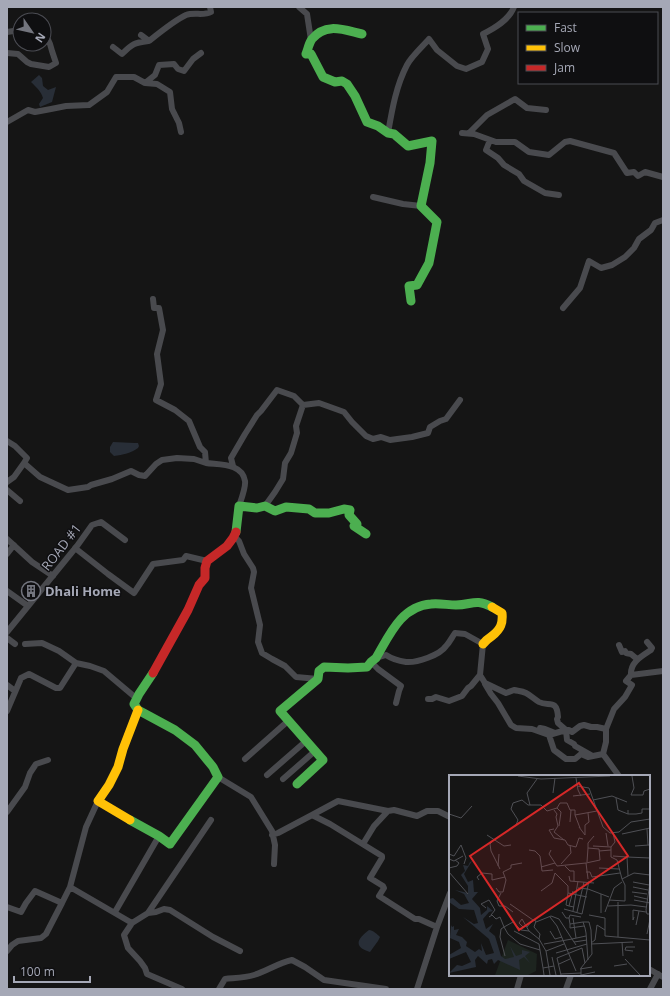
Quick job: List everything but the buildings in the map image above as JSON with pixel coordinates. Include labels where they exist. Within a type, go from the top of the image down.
[{"type":"street","points":[[113,47],[122,54],[132,44],[149,40],[187,15],[198,13],[207,14],[211,12],[210,7]]},
{"type":"street","points":[[299,7],[307,14],[311,40]]},
{"type":"street","points":[[388,133],[391,113],[398,87],[408,64],[429,39],[437,50],[457,66],[466,69],[482,62],[488,49],[483,34],[493,29],[508,17],[514,7]]},
{"type":"street","points":[[362,34],[338,28],[322,30],[311,40],[306,54],[311,54],[323,77],[335,82],[342,81],[347,84],[368,122],[378,126],[388,133],[394,134],[408,146],[432,141],[430,163],[421,206]]},
{"type":"street","points":[[141,35],[149,40]]},
{"type":"street","points":[[7,52],[18,54],[31,64],[49,67],[56,63],[52,51]]},
{"type":"street","points":[[145,83],[154,75],[159,65],[174,64],[178,69],[184,71],[193,59],[201,53]]},
{"type":"street","points":[[7,122],[28,110],[35,112],[66,106],[89,104],[107,92],[116,77],[134,77],[145,83],[158,84],[170,92],[172,109],[182,132]]},
{"type":"street","points":[[546,110],[527,108],[515,99],[486,115],[465,133],[474,134],[496,142],[515,142],[529,152],[549,155],[565,142],[570,142],[614,153],[627,173],[634,172],[638,176],[645,172],[663,177]]},
{"type":"street","points":[[490,140],[486,150],[498,158],[504,165],[519,174],[524,181],[545,193],[559,195]]},
{"type":"street","points":[[373,197],[403,204],[421,206],[438,222],[429,263],[417,285],[409,286],[411,301]]},
{"type":"street","points":[[563,308],[580,288],[589,262],[601,268],[612,265],[625,257],[634,248],[639,239],[651,230],[655,223],[663,220]]},
{"type":"street","points":[[153,299],[154,308],[158,308],[163,330],[157,354],[161,384],[156,400],[175,410],[189,421],[200,447],[205,452],[206,463]]},
{"type":"street","points":[[233,466],[231,458],[257,415],[277,390],[294,396],[303,405]]},
{"type":"street","points":[[303,405],[319,403],[344,412],[366,436],[373,439],[381,438],[390,440],[428,433],[430,427],[446,419],[460,400]]},
{"type":"street","points":[[266,506],[283,479],[285,463],[291,453],[293,442],[297,433],[296,426],[303,405]]},
{"type":"street","points":[[7,441],[15,446],[27,458],[14,477],[7,482]]},
{"type":"street","points":[[24,464],[40,477],[68,490],[88,487],[131,471],[145,476],[162,460],[177,458],[194,459],[206,463],[233,466],[241,472],[246,482],[239,506],[234,536],[229,544],[207,561],[205,578],[200,583],[156,669],[136,698],[134,704],[138,710],[175,730],[195,745],[213,767],[218,777],[251,797],[272,831],[275,845],[274,864]]},
{"type":"street","points":[[7,490],[20,501]]},
{"type":"street","points":[[239,506],[257,508],[266,506],[275,511],[286,507],[309,509],[315,513],[344,509],[350,510],[349,515],[357,524],[354,526],[366,534]]},
{"type":"street","name":"ROAD #1","points":[[7,632],[92,525],[101,522],[125,540]]},
{"type":"street","points":[[234,536],[239,541],[254,572],[251,588],[260,625],[258,642],[262,653],[285,666],[296,677],[318,680]]},
{"type":"street","points":[[7,539],[32,562],[53,576]]},
{"type":"street","points":[[7,554],[14,545]]},
{"type":"street","points":[[75,548],[134,593],[153,564],[182,560],[186,556],[207,561]]},
{"type":"street","points":[[7,591],[28,606]]},
{"type":"street","points":[[297,784],[322,762],[322,759],[280,711],[318,680],[320,671],[324,667],[367,667],[402,617],[411,610],[428,604],[458,605],[475,602],[488,604],[502,613],[503,622],[501,628],[495,632],[492,637],[486,639],[483,644],[480,675],[490,694],[498,703],[511,725],[516,728],[532,729],[564,735],[567,740],[574,744],[574,746],[593,756]]},
{"type":"street","points":[[373,660],[386,655],[394,659],[408,662],[428,658],[439,653],[455,633],[465,634],[483,644]]},
{"type":"street","points":[[7,638],[15,644]]},
{"type":"street","points":[[602,754],[606,742],[606,729],[614,709],[625,697],[632,685],[626,681],[631,674],[631,669],[637,659],[652,648],[647,642]]},
{"type":"street","points":[[25,644],[42,643],[59,651],[76,663],[104,671],[136,698]]},
{"type":"street","points":[[619,645],[622,652],[625,651],[637,659]]},
{"type":"street","points":[[373,660],[378,669],[401,686],[398,691],[396,703]]},
{"type":"street","points":[[7,711],[20,678],[29,674],[56,688],[60,688],[76,663]]},
{"type":"street","points":[[631,674],[663,671]]},
{"type":"street","points":[[428,699],[432,699],[436,696],[449,701],[462,696],[480,675]]},
{"type":"street","points":[[484,683],[506,693],[514,690],[518,692],[524,691],[540,702],[551,704],[556,707],[558,712],[558,717],[556,719],[558,723],[566,730],[572,732],[584,725],[606,729]]},
{"type":"street","points":[[7,685],[16,691]]},
{"type":"street","points":[[7,951],[12,945],[18,942],[41,938],[46,934],[70,887],[86,827],[98,801],[109,785],[118,767],[123,749],[138,710]]},
{"type":"street","points":[[245,759],[288,721]]},
{"type":"street","points":[[540,728],[553,734],[566,730]]},
{"type":"street","points":[[566,730],[567,740]]},
{"type":"street","points":[[553,734],[554,750],[566,759],[574,759],[581,754],[588,757],[602,754]]},
{"type":"street","points":[[266,775],[306,741]]},
{"type":"street","points":[[283,779],[315,751]]},
{"type":"street","points":[[602,754],[619,775]]},
{"type":"street","points":[[7,812],[25,787],[30,773],[36,764],[48,760]]},
{"type":"street","points":[[98,801],[170,844],[218,777]]},
{"type":"street","points":[[272,836],[338,801],[388,811],[394,810],[417,816],[427,811],[438,811],[449,816]]},
{"type":"street","points":[[363,844],[374,826],[388,811]]},
{"type":"street","points":[[312,815],[330,824],[383,857],[370,878],[383,886],[384,888],[379,896],[415,919],[419,918],[437,927]]},
{"type":"street","points":[[148,913],[211,820]]},
{"type":"street","points":[[115,912],[158,836]]},
{"type":"street","points":[[70,887],[132,922]]},
{"type":"street","points":[[7,907],[21,912],[35,891],[62,903]]},
{"type":"street","points":[[417,989],[449,896]]},
{"type":"street","points":[[182,989],[147,974],[140,960],[128,948],[124,935],[132,922],[148,913],[156,912],[164,908],[170,910],[213,937],[240,951]]},
{"type":"street","points":[[219,989],[225,979],[253,976],[282,962],[292,960],[324,980],[386,989]]},
{"type":"street","points":[[650,971],[660,976],[650,989]]},
{"type":"street","points":[[517,989],[521,976]]},
{"type":"street","points":[[566,989],[571,976]]},
{"type":"shaded area","points":[[39,75],[42,78],[43,86],[48,90],[56,87],[52,102],[40,107],[39,104],[43,98],[38,89],[31,82]]},
{"type":"shaded area","points":[[113,442],[138,443],[139,446],[130,452],[114,456],[110,452],[110,447]]},
{"type":"shaded area","points":[[369,930],[373,931],[380,937],[370,952],[361,948],[359,945],[362,937]]},
{"type":"traffic: fast","points":[[362,34],[342,29],[323,30],[312,39],[306,54],[311,54],[323,77],[335,82],[342,81],[347,84],[355,96],[367,122],[378,126],[388,133],[394,134],[408,146],[432,141],[430,163],[421,206],[437,222],[429,263],[417,285],[409,286],[411,301]]},
{"type":"traffic: fast","points":[[236,532],[239,506],[257,508],[265,506],[275,511],[286,507],[309,509],[315,513],[329,513],[344,509],[350,510],[349,515],[357,524],[354,526],[366,534]]},
{"type":"traffic: fast","points":[[297,784],[323,760],[280,711],[318,679],[319,671],[324,667],[367,667],[376,658],[391,632],[404,616],[421,606],[434,604],[461,605],[477,602],[492,607]]},
{"type":"traffic: fast","points":[[130,820],[159,836],[170,844],[218,777],[213,767],[195,745],[175,730],[138,710],[134,704],[153,673]]},
{"type":"traffic: slow","points":[[483,644],[498,631],[502,623],[502,613],[492,607]]},
{"type":"traffic: slow","points":[[130,820],[98,801],[109,785],[118,767],[123,749],[138,710]]},
{"type":"traffic: jam","points":[[153,673],[188,610],[199,585],[205,578],[207,561],[227,546],[236,532]]},
{"type":"place","name":"Dhali Home","points":[[31,591]]}]
